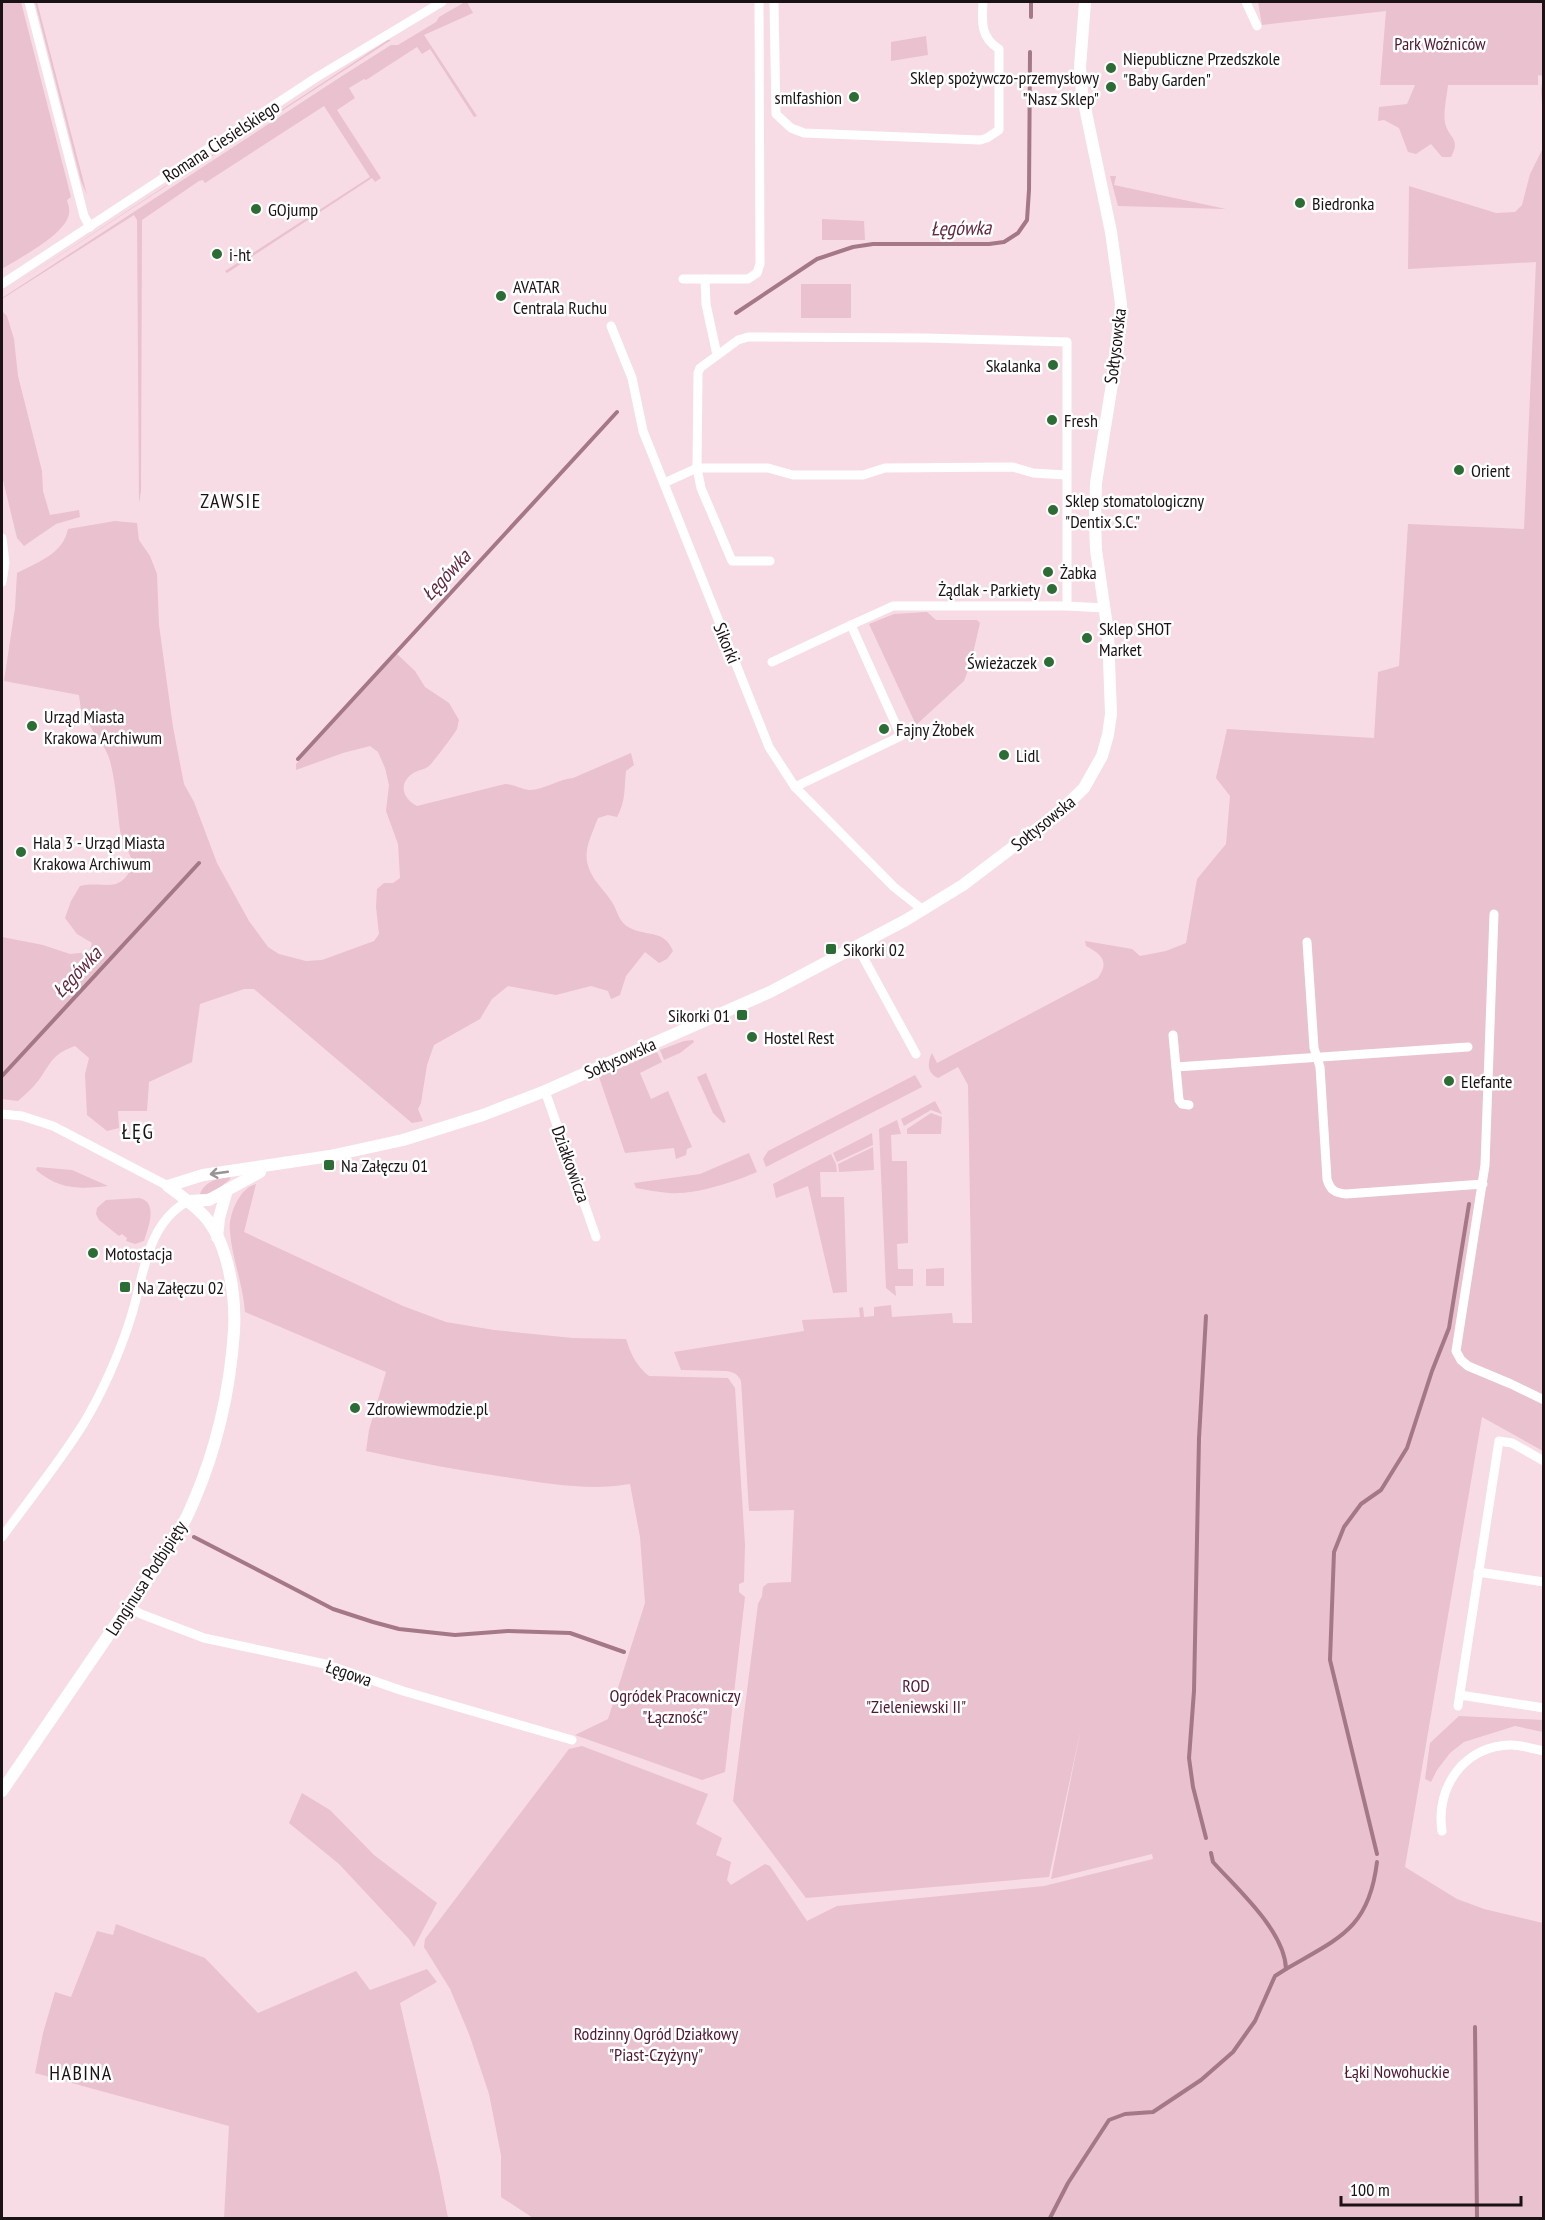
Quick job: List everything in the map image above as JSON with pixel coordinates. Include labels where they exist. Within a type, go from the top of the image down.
[{"type":"street","points":[[28,2],[84,216],[90,227]]},
{"type":"street","name":"Romana Ciesielskiego","points":[[2,284],[317,77],[442,2]]},
{"type":"street","points":[[683,279],[748,279],[757,273],[760,264],[759,2]]},
{"type":"street","points":[[774,2],[776,114],[791,128],[804,133],[980,140],[999,130],[999,49],[986,37],[982,28],[983,2]]},
{"type":"street","name":"Sołtysowska","points":[[168,1186],[203,1175],[348,1153],[403,1140],[483,1115],[544,1091],[770,992],[923,910],[963,885],[1079,795],[1094,774],[1106,745],[1111,714],[1110,670],[1095,536],[1096,491],[1121,329],[1121,304],[1111,232],[1082,93],[1080,67],[1085,2]]},
{"type":"street","points":[[1246,2],[1257,26]]},
{"type":"street","points":[[705,279],[706,304],[717,355]]},
{"type":"street","name":"Sikorki","points":[[611,326],[632,378],[643,431],[769,747],[795,788],[894,887],[923,910]]},
{"type":"street","points":[[770,561],[732,561],[701,488],[697,468],[698,373],[700,368],[717,355],[738,340],[748,337],[1067,342],[1067,606]]},
{"type":"street","points":[[664,483],[697,468],[768,468],[793,475],[863,475],[885,468],[1012,467],[1033,473],[1066,475]]},
{"type":"street","points":[[2,538],[5,563],[2,582]]},
{"type":"street","points":[[772,662],[893,606],[1104,608]]},
{"type":"street","points":[[795,788],[902,736],[851,625]]},
{"type":"street","points":[[1494,914],[1483,1184],[1456,1340],[1457,1354],[1468,1366],[1544,1401]]},
{"type":"street","points":[[1307,942],[1314,1048],[1320,1067],[1327,1179],[1333,1191],[1346,1194],[1483,1184]]},
{"type":"street","points":[[857,946],[916,1054]]},
{"type":"street","points":[[1173,1035],[1179,1100],[1182,1104],[1189,1105]]},
{"type":"street","points":[[1176,1067],[1468,1047]]},
{"type":"street","name":"Działkowicza","points":[[544,1091],[596,1237]]},
{"type":"street","name":"Longinusa Podbipięty","points":[[2,1114],[22,1116],[52,1126],[168,1186],[188,1202],[206,1218],[217,1237],[225,1257],[234,1294],[235,1310],[232,1361],[218,1436],[193,1505],[158,1567],[128,1606],[2,1791]]},
{"type":"street","name":"Sołtysowska","points":[[188,1202],[206,1201],[243,1179],[271,1166]]},
{"type":"street","points":[[217,1237],[221,1208],[227,1190]]},
{"type":"street","points":[[2,1537],[84,1423],[117,1354],[131,1317],[146,1256],[151,1245],[166,1219],[178,1207],[188,1202]]},
{"type":"street","points":[[1458,1706],[1499,1441],[1512,1443],[1544,1461]]},
{"type":"street","points":[[1478,1572],[1544,1582]]},
{"type":"street","name":"Łęgowa","points":[[128,1606],[141,1614],[204,1638],[324,1664],[403,1691],[572,1740]]},
{"type":"street","points":[[1460,1695],[1544,1708]]},
{"type":"street","points":[[1442,1831],[1440,1817],[1443,1794],[1451,1779],[1471,1756],[1483,1750],[1512,1744],[1544,1751]]},
{"type":"green space","points":[[2,2],[21,2],[71,197],[67,200],[69,213],[60,229],[41,245],[2,269]]},
{"type":"green space","points":[[35,2],[37,2],[87,195],[81,181]]},
{"type":"green space","points":[[465,2],[473,13],[424,35],[477,116],[474,117],[430,49],[422,54],[417,47],[366,80],[349,88],[355,98],[337,110],[381,178],[375,182],[372,178],[227,273],[225,271],[370,177],[324,106],[205,183],[203,180],[199,181],[142,220],[141,491],[139,503],[137,220],[134,215],[2,298],[342,76],[391,45],[398,45]]},
{"type":"green space","name":"Park Woźniców","points":[[1258,2],[1543,2],[1543,76],[1538,75],[1538,85],[1448,85],[1445,123],[1455,142],[1451,157],[1442,157],[1431,144],[1416,154],[1408,152],[1399,128],[1384,120],[1378,121],[1379,107],[1407,104],[1415,85],[1380,85],[1386,11],[1262,25]]},
{"type":"green space","points":[[926,36],[928,55],[891,61],[891,42]]},
{"type":"green space","points":[[388,40],[391,40],[2,293]]},
{"type":"green space","points":[[1543,76],[1543,120],[1541,90]]},
{"type":"green space","points":[[1543,148],[1543,1451],[1482,1417],[1405,1867],[1457,1899],[1484,1909],[1543,1923],[1543,2218],[533,2218],[501,2197],[501,2155],[489,2094],[469,2034],[450,1989],[424,1947],[425,1939],[569,1749],[582,1746],[708,1794],[696,1824],[722,1838],[716,1855],[731,1862],[727,1880],[731,1885],[765,1864],[770,1866],[807,1921],[837,1906],[1044,1886],[1153,1859],[1152,1854],[1051,1879],[1081,1728],[1049,1877],[806,1898],[733,1801],[758,1604],[763,1587],[768,1583],[791,1582],[794,1510],[749,1511],[741,1381],[737,1375],[729,1371],[681,1370],[674,1352],[804,1331],[802,1320],[860,1317],[859,1308],[863,1307],[864,1317],[874,1316],[874,1307],[891,1305],[892,1317],[952,1313],[953,1323],[972,1323],[968,1085],[958,1067],[938,1078],[934,1076],[929,1067],[932,1053],[937,1063],[1098,978],[1102,972],[1102,959],[1100,955],[1086,946],[1085,941],[1132,949],[1140,956],[1166,951],[1186,943],[1197,879],[1226,844],[1230,796],[1216,778],[1227,729],[1374,738],[1378,672],[1399,666],[1408,524],[1524,529],[1536,262],[1408,269],[1409,186],[1496,213],[1515,212],[1522,205],[1530,174]]},
{"type":"green space","points":[[1110,176],[1116,176],[1114,185],[1226,209],[1118,206]]},
{"type":"green space","points":[[822,219],[864,221],[865,240],[822,240]]},
{"type":"green space","points":[[801,284],[851,284],[851,318],[801,318]]},
{"type":"green space","points":[[2,311],[7,316],[14,339],[18,376],[42,471],[43,491],[50,515],[79,510],[80,517],[56,524],[24,546],[17,538],[2,476]]},
{"type":"green space","points":[[115,521],[137,523],[139,540],[150,556],[157,574],[159,625],[173,727],[184,784],[194,802],[217,863],[249,921],[268,947],[279,954],[306,961],[322,960],[374,941],[379,934],[377,889],[384,883],[393,883],[400,878],[398,844],[386,811],[389,785],[378,752],[370,746],[296,770],[296,764],[397,654],[415,671],[425,687],[449,703],[459,720],[456,731],[431,764],[412,774],[405,782],[404,791],[408,799],[417,806],[505,784],[529,790],[539,789],[573,778],[631,753],[634,765],[626,771],[620,811],[617,817],[608,815],[598,818],[587,849],[587,864],[623,923],[637,931],[665,939],[673,951],[667,959],[659,963],[645,952],[626,976],[620,995],[611,999],[608,991],[591,986],[556,995],[508,986],[492,999],[480,1019],[434,1045],[427,1065],[418,1109],[423,1121],[412,1123],[254,989],[244,989],[200,1004],[192,1062],[149,1082],[147,1111],[118,1111],[119,1128],[107,1131],[87,1115],[85,1074],[89,1058],[75,1046],[63,1051],[55,1058],[36,1084],[18,1101],[2,1099],[2,937],[43,945],[70,954],[89,952],[92,943],[77,934],[65,918],[71,901],[80,886],[111,885],[123,880],[133,864],[122,839],[110,761],[88,721],[82,718],[79,695],[4,681],[15,608],[17,573],[55,551],[61,545],[68,529]]},
{"type":"green space","points":[[927,612],[936,620],[977,620],[980,623],[964,681],[916,725],[869,624],[894,614]]},
{"type":"green space","points":[[693,1040],[694,1042],[680,1053],[664,1060],[660,1050]]},
{"type":"green space","points":[[657,1052],[662,1062],[640,1073],[651,1099],[668,1091],[692,1147],[687,1149],[686,1155],[676,1159],[674,1148],[625,1153],[599,1077]]},
{"type":"green space","points":[[706,1073],[726,1122],[723,1123],[713,1113],[697,1077]]},
{"type":"green space","points":[[915,1075],[922,1087],[766,1167],[763,1159],[768,1151]]},
{"type":"green space","points":[[935,1101],[942,1114],[931,1110],[904,1126],[901,1119]]},
{"type":"green space","points":[[931,1113],[942,1117],[941,1134],[907,1134],[907,1129]]},
{"type":"green space","points":[[897,1120],[901,1134],[891,1135],[892,1161],[907,1161],[908,1243],[897,1244],[898,1269],[913,1269],[913,1286],[895,1286],[896,1296],[886,1288],[879,1129]]},
{"type":"green space","points":[[872,1133],[873,1145],[837,1162],[833,1153]]},
{"type":"green space","points":[[873,1147],[874,1170],[839,1172],[838,1164]]},
{"type":"green space","points":[[749,1153],[757,1172],[714,1187],[669,1193],[636,1188],[634,1183],[700,1174]]},
{"type":"green space","points":[[831,1154],[837,1172],[820,1172],[821,1197],[844,1197],[847,1292],[833,1293],[808,1186],[776,1198],[773,1184]]},
{"type":"green space","points":[[37,1167],[72,1170],[108,1186],[78,1188],[61,1185],[45,1177],[36,1170]]},
{"type":"green space","points":[[230,1176],[230,1179],[216,1190],[200,1194],[208,1183]]},
{"type":"green space","name":"Ogródek Pracowniczy \"Łączność\"","points":[[256,1184],[244,1232],[403,1306],[446,1322],[494,1330],[573,1338],[626,1339],[634,1359],[649,1376],[728,1378],[735,1388],[745,1545],[744,1582],[739,1584],[739,1592],[745,1597],[725,1772],[702,1780],[575,1735],[608,1719],[645,1603],[640,1537],[630,1484],[585,1487],[556,1484],[420,1463],[366,1451],[369,1430],[386,1372],[245,1312],[230,1226],[233,1211],[240,1197],[244,1191]]},
{"type":"green space","points":[[139,1198],[145,1200],[149,1205],[150,1216],[144,1241],[135,1244],[126,1241],[127,1238],[122,1234],[119,1236],[99,1220],[96,1214],[97,1208],[106,1200]]},
{"type":"green space","points":[[944,1268],[944,1286],[926,1286],[926,1269]]},
{"type":"green space","points":[[1459,1716],[1543,1720],[1543,1732],[1515,1726],[1464,1742],[1450,1753],[1431,1782],[1425,1779],[1430,1743]]},
{"type":"green space","points":[[302,1793],[330,1810],[374,1855],[437,1903],[414,1947],[339,1864],[289,1823]]},
{"type":"green space","points":[[116,1924],[205,1958],[258,2013],[356,1971],[370,1990],[427,1969],[437,1982],[400,2003],[448,2218],[224,2218],[229,2126],[35,2073],[43,2033],[55,1992],[71,1997],[97,1931],[113,1935]]},
{"type":"waterway","name":"Łęgówka","points":[[1031,2],[1031,17]]},
{"type":"waterway","name":"Łęgówka","points":[[736,313],[817,259],[853,247],[873,244],[989,244],[1004,242],[1018,233],[1027,220],[1029,190],[1030,52]]},
{"type":"waterway","name":"Łęgówka","points":[[298,759],[617,412]]},
{"type":"waterway","name":"Łęgówka","points":[[2,1076],[199,863]]},
{"type":"waterway","points":[[1377,1854],[1330,1660],[1334,1552],[1344,1527],[1361,1504],[1381,1490],[1407,1448],[1432,1371],[1449,1328],[1469,1204]]},
{"type":"waterway","points":[[1206,1316],[1199,1438],[1194,1691],[1189,1758],[1193,1787],[1206,1838]]},
{"type":"waterway","points":[[194,1537],[333,1609],[399,1629],[455,1635],[508,1631],[570,1633],[624,1652]]},
{"type":"waterway","points":[[1050,2218],[1068,2183],[1109,2120],[1125,2114],[1153,2112],[1201,2080],[1233,2052],[1255,2021],[1275,1976],[1286,1969],[1284,1955],[1269,1926],[1213,1862],[1211,1853]]},
{"type":"waterway","points":[[1286,1969],[1336,1939],[1359,1917],[1373,1885],[1377,1862]]},
{"type":"waterway","points":[[1475,2027],[1477,2218]]},
{"type":"place","name":"Niepubliczne Przedszkole \"Baby Garden\"","points":[[1111,68]]},
{"type":"place","name":"Sklep spożywczo-przemysłowy \"Nasz Sklep\"","points":[[1111,87]]},
{"type":"place","name":"smlfashion","points":[[854,97]]},
{"type":"place","name":"Biedronka","points":[[1300,203]]},
{"type":"place","name":"GOjump","points":[[256,209]]},
{"type":"place","name":"i-ht","points":[[217,254]]},
{"type":"place","name":"AVATAR Centrala Ruchu","points":[[501,296]]},
{"type":"place","name":"Skalanka","points":[[1053,365]]},
{"type":"place","name":"Fresh","points":[[1052,420]]},
{"type":"place","name":"Orient","points":[[1459,470]]},
{"type":"place","name":"Sklep stomatologiczny \"Dentix S.C.\"","points":[[1053,510]]},
{"type":"place","name":"Żabka","points":[[1048,572]]},
{"type":"place","name":"Żądlak - Parkiety","points":[[1052,589]]},
{"type":"place","name":"Sklep SHOT Market","points":[[1087,638]]},
{"type":"place","name":"Świeżaczek","points":[[1049,662]]},
{"type":"place","name":"Urząd Miasta Krakowa Archiwum","points":[[32,726]]},
{"type":"place","name":"Fajny Żłobek","points":[[884,729]]},
{"type":"place","name":"Lidl","points":[[1004,755]]},
{"type":"place","name":"Hala 3 - Urząd Miasta Krakowa Archiwum","points":[[21,852]]},
{"type":"place","name":"Sikorki 02","points":[[831,949]]},
{"type":"place","name":"Sikorki 01","points":[[742,1015]]},
{"type":"place","name":"Hostel Rest","points":[[752,1037]]},
{"type":"place","name":"Elefante","points":[[1449,1081]]},
{"type":"place","name":"Na Załęczu 01","points":[[329,1165]]},
{"type":"place","name":"Motostacja","points":[[93,1253]]},
{"type":"place","name":"Na Załęczu 02","points":[[125,1287]]},
{"type":"place","name":"Zdrowiewmodzie.pl","points":[[355,1408]]},
{"type":"district","name":"ZAWSIE","points":[[231,501]]},
{"type":"district","name":"ŁĘG","points":[[138,1131]]},
{"type":"district","name":"HABINA","points":[[81,2073]]},
{"type":"park label","name":"ROD \"Zieleniewski II\"","points":[[916,1695]]},
{"type":"park label","name":"Rodzinny Ogród Działkowy \"Piast-Czyżyny\"","points":[[656,2043]]},
{"type":"park label","name":"Łąki Nowohuckie","points":[[1397,2071]]}]
